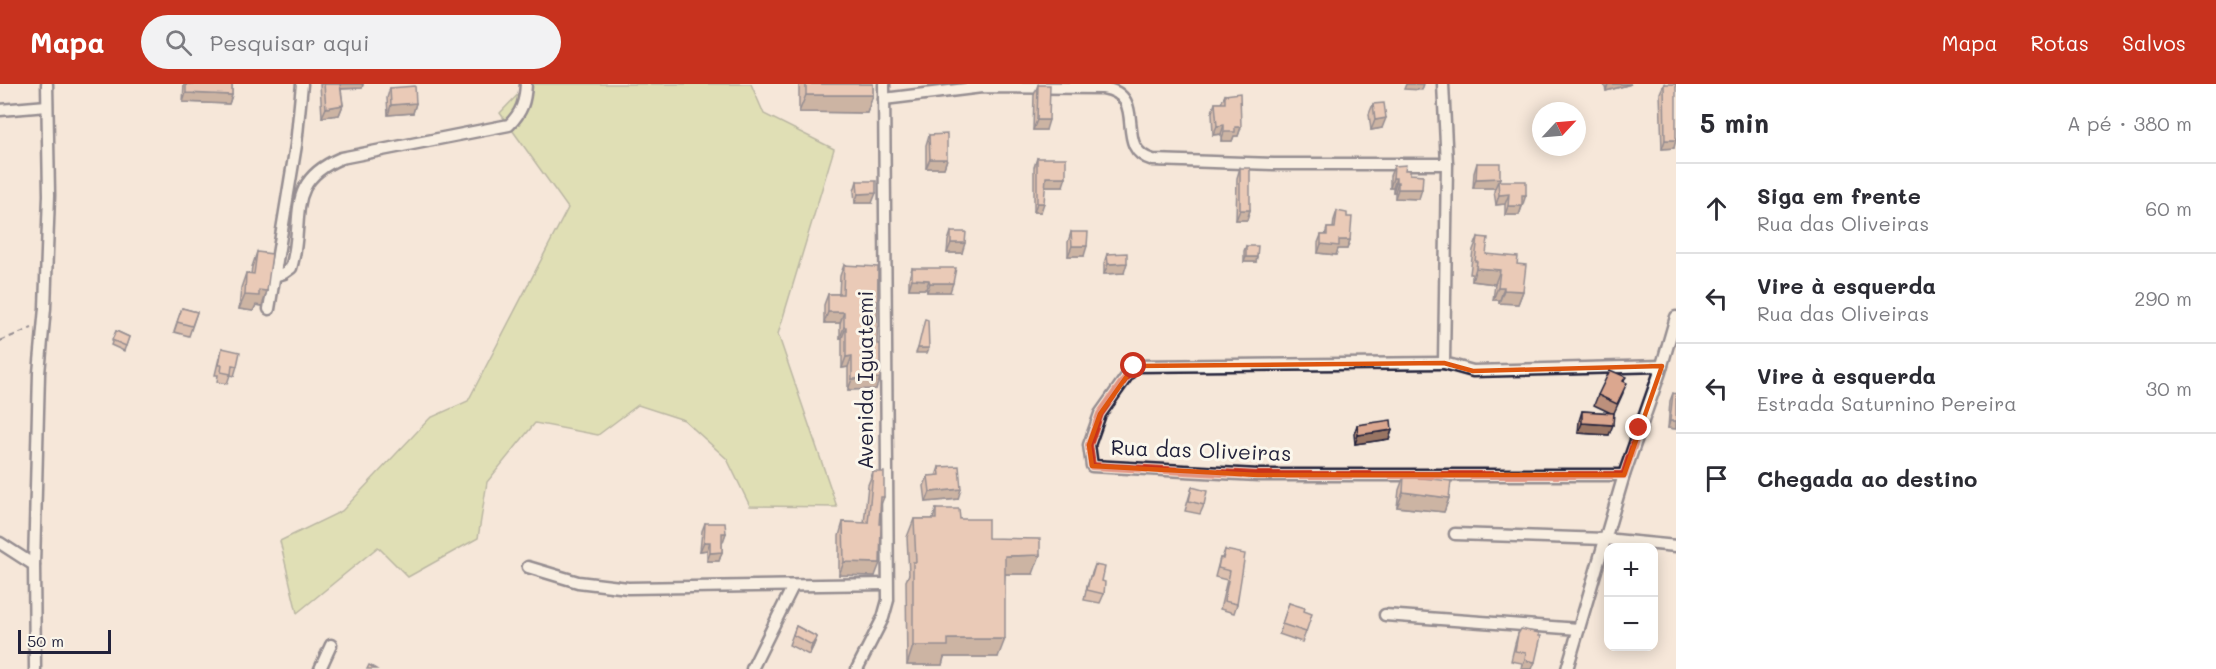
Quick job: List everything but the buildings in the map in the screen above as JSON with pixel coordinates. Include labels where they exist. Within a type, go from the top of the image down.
[{"type":"street","points":[[35,669],[34,566],[39,373],[49,195],[47,84]]},
{"type":"street","points":[[269,309],[296,145],[302,84]]},
{"type":"street","points":[[274,276],[291,268],[300,197],[308,182],[323,167],[341,158],[509,125],[519,114],[526,84]]},
{"type":"street","name":"Avenida Iguatemi","points":[[857,669],[883,618],[888,600],[884,84]]},
{"type":"street","points":[[1443,84],[1447,164],[1444,363],[1473,371],[1662,366]]},
{"type":"street","points":[[884,99],[982,87],[1103,88],[1119,93],[1124,98],[1128,108],[1134,149],[1139,154],[1153,160],[1275,164],[1447,164]]},
{"type":"street","points":[[0,110],[47,106]]},
{"type":"street","points":[[1567,669],[1624,475],[1662,366],[1676,317]]},
{"type":"street","name":"Rua das Oliveiras","points":[[1444,363],[1134,366],[1100,414],[1089,445],[1092,466],[1258,475],[1624,475]]},
{"type":"street","points":[[1455,534],[1605,539],[1676,546]]},
{"type":"street","points":[[0,543],[34,566]]},
{"type":"street","points":[[528,567],[578,582],[628,588],[887,584]]},
{"type":"street","points":[[752,669],[793,586]]},
{"type":"street","points":[[1385,615],[1579,629]]},
{"type":"street","points":[[320,669],[331,645]]},
{"type":"path","points":[[0,341],[43,323]]},
{"type":"highlighted area","points":[[1444,363],[1473,371],[1662,366],[1624,475],[1258,475],[1092,466],[1089,445],[1100,414],[1134,366]]},
{"type":"green space","points":[[528,84],[751,84],[764,114],[834,149],[778,334],[837,507],[750,506],[727,459],[684,420],[638,405],[598,435],[535,423],[487,482],[478,538],[408,577],[378,547],[297,613],[280,541],[342,511],[430,418],[468,401],[568,208],[500,113]]},
{"type":"route","points":[[1134,366],[1100,414],[1089,445],[1092,466],[1258,475],[1624,475],[1639,428]]}]
